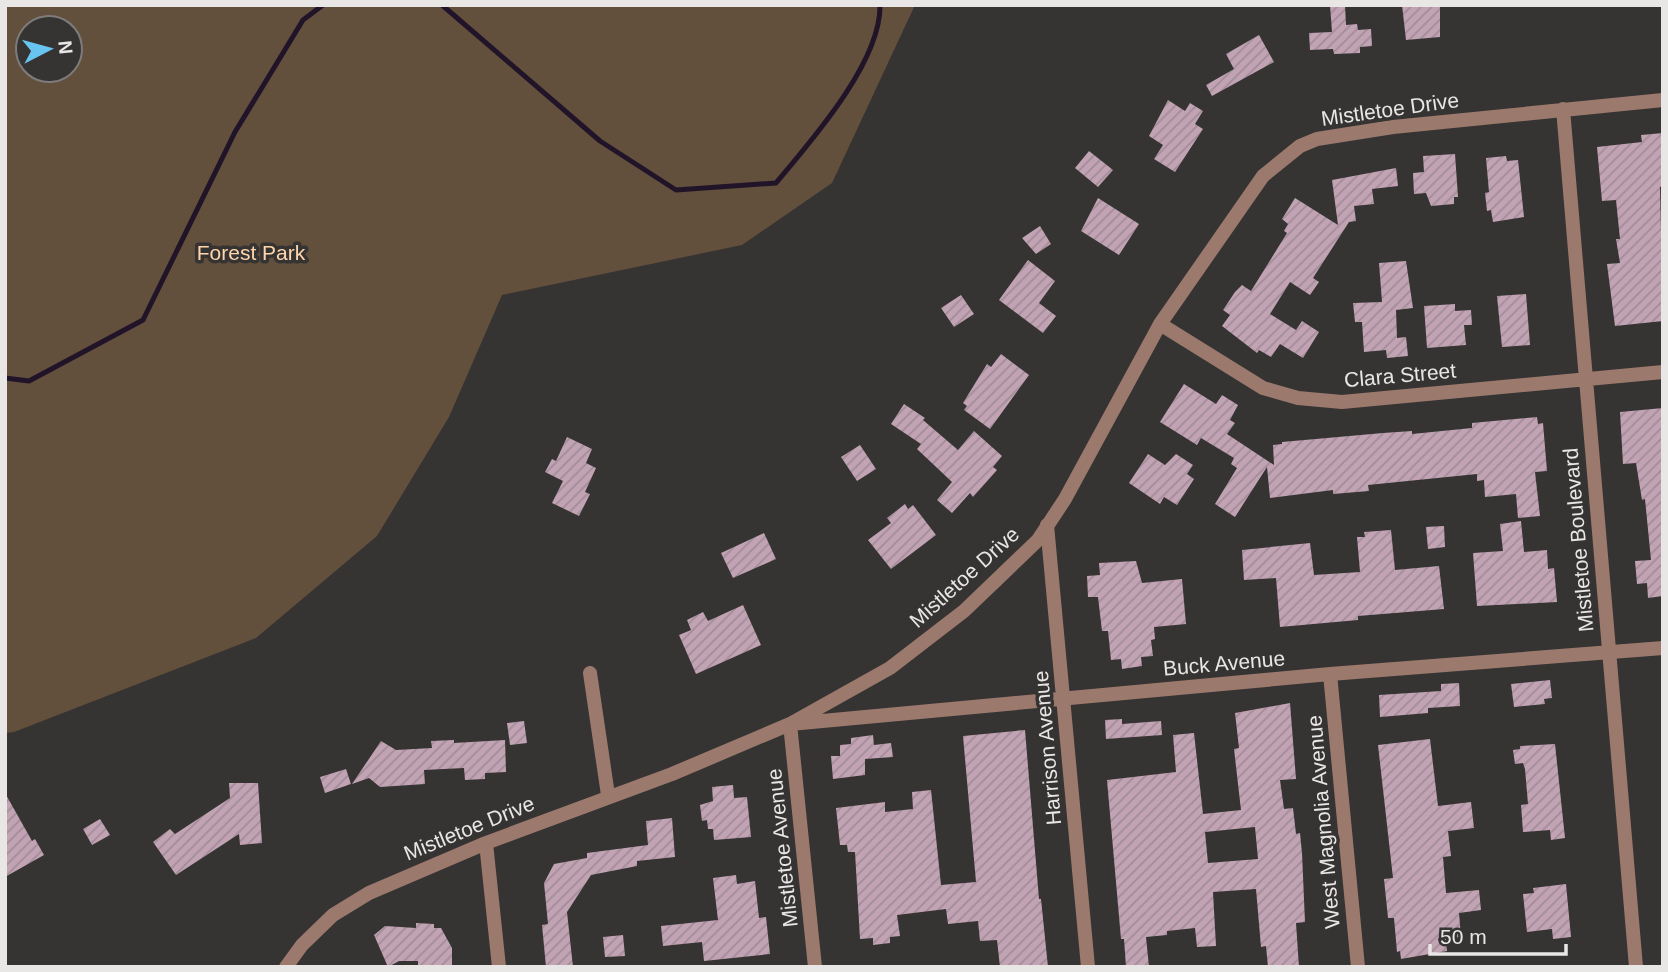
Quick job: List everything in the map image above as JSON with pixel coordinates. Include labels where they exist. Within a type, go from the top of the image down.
[{"type":"street","name":"Mistletoe Drive","points":[[286,967],[302,945],[333,915],[369,893],[486,843],[608,795],[672,774],[790,724],[890,667],[964,611],[1038,540],[1065,499],[1160,324],[1263,176],[1300,146],[1317,139],[1393,127],[1663,100]]},
{"type":"street","name":"Mistletoe Boulevard","points":[[1563,109],[1636,967]]},
{"type":"street","name":"Clara Street","points":[[1160,324],[1263,388],[1298,398],[1342,402],[1663,372]]},
{"type":"street","name":"Harrison Avenue","points":[[1047,525],[1088,967]]},
{"type":"street","name":"Buck Avenue","points":[[790,724],[1330,674],[1663,648]]},
{"type":"street","points":[[590,673],[608,795]]},
{"type":"street","name":"West Magnolia Avenue","points":[[1330,674],[1358,967]]},
{"type":"street","name":"Mistletoe Avenue","points":[[790,724],[815,967]]},
{"type":"street","points":[[486,843],[499,967]]},
{"type":"green space","name":"Forest Park","points":[[5,5],[915,5],[832,183],[742,245],[502,295],[449,417],[377,536],[256,638],[14,732],[5,733]]},
{"type":"building","points":[[1330,5],[1345,5],[1346,25],[1357,24],[1358,30],[1371,29],[1372,46],[1360,47],[1360,53],[1334,54],[1333,49],[1310,50],[1309,33],[1332,32]]},
{"type":"building","points":[[1402,5],[1440,5],[1440,37],[1406,40]]},
{"type":"building","points":[[1259,35],[1274,62],[1212,96],[1206,85],[1234,69],[1226,54]]},
{"type":"building","points":[[1168,100],[1185,111],[1190,103],[1203,111],[1195,124],[1203,129],[1175,172],[1154,159],[1163,145],[1149,136]]},
{"type":"building","points":[[1663,133],[1663,186],[1660,187],[1663,321],[1615,326],[1607,264],[1620,263],[1616,239],[1620,239],[1616,200],[1602,201],[1597,147],[1642,142],[1641,135]]},
{"type":"building","points":[[1089,151],[1113,170],[1098,187],[1075,168]]},
{"type":"building","points":[[1455,154],[1458,197],[1454,197],[1454,204],[1431,206],[1426,193],[1414,194],[1413,173],[1424,172],[1423,156]]},
{"type":"building","points":[[1506,156],[1507,161],[1518,160],[1524,217],[1493,222],[1491,210],[1487,211],[1485,193],[1489,192],[1486,158]]},
{"type":"building","points":[[1396,168],[1398,186],[1372,189],[1374,204],[1354,206],[1356,221],[1349,222],[1313,278],[1319,282],[1310,295],[1290,282],[1270,314],[1296,330],[1302,321],[1319,332],[1303,358],[1280,344],[1271,357],[1259,350],[1257,353],[1222,326],[1230,315],[1223,310],[1235,292],[1242,285],[1251,291],[1287,233],[1284,231],[1288,224],[1282,219],[1295,198],[1338,225],[1332,180]]},
{"type":"building","points":[[1098,198],[1139,224],[1119,255],[1081,231]]},
{"type":"building","points":[[1040,226],[1051,244],[1036,254],[1022,238]]},
{"type":"building","points":[[1028,260],[1055,281],[1039,303],[1056,316],[1043,333],[999,300]]},
{"type":"building","points":[[1406,261],[1413,308],[1396,310],[1397,338],[1406,337],[1408,356],[1387,358],[1386,350],[1364,352],[1362,322],[1355,322],[1353,303],[1382,302],[1379,263]]},
{"type":"building","points":[[1526,294],[1530,345],[1502,347],[1497,296]]},
{"type":"building","points":[[961,295],[974,314],[954,327],[941,308]]},
{"type":"building","points":[[1455,304],[1455,311],[1471,310],[1472,325],[1464,325],[1466,345],[1427,348],[1424,306]]},
{"type":"building","points":[[1001,354],[1029,375],[990,429],[964,410],[967,406],[963,403],[987,364],[991,367]]},
{"type":"building","points":[[1184,384],[1216,404],[1222,395],[1238,405],[1230,420],[1235,423],[1227,434],[1274,465],[1273,445],[1282,442],[1412,431],[1412,434],[1472,428],[1472,423],[1537,417],[1538,424],[1543,423],[1547,471],[1535,472],[1540,516],[1518,518],[1516,494],[1485,497],[1484,480],[1477,481],[1477,474],[1368,485],[1369,491],[1333,494],[1333,490],[1270,498],[1267,467],[1235,517],[1215,504],[1237,468],[1231,464],[1234,458],[1201,438],[1197,445],[1160,422]]},
{"type":"building","points":[[904,404],[925,418],[923,420],[958,450],[974,431],[1002,456],[993,467],[997,470],[973,497],[970,493],[952,513],[937,500],[952,482],[917,449],[921,444],[891,424]]},
{"type":"building","points":[[1663,408],[1663,596],[1648,598],[1647,583],[1637,584],[1635,561],[1651,560],[1645,499],[1642,500],[1636,463],[1623,464],[1620,412]]},
{"type":"building","points":[[567,437],[592,449],[586,463],[596,468],[585,492],[590,494],[579,516],[552,503],[563,481],[545,472],[552,459],[556,461]]},
{"type":"building","points":[[860,445],[876,469],[857,481],[841,457]]},
{"type":"building","points":[[1148,454],[1165,465],[1176,454],[1193,465],[1187,474],[1194,479],[1177,505],[1164,497],[1160,504],[1129,483]]},
{"type":"building","points":[[905,504],[908,509],[913,505],[936,535],[891,569],[868,540],[891,523],[887,518]]},
{"type":"building","points":[[1521,521],[1524,552],[1547,550],[1548,569],[1554,568],[1557,602],[1477,606],[1473,553],[1503,551],[1500,524]]},
{"type":"building","points":[[1444,526],[1445,547],[1428,549],[1426,527]]},
{"type":"building","points":[[1391,530],[1395,570],[1439,566],[1444,609],[1358,616],[1358,620],[1280,627],[1276,578],[1244,580],[1242,550],[1310,543],[1314,575],[1360,572],[1357,537],[1365,537],[1364,532]]},
{"type":"building","points":[[764,533],[776,559],[733,578],[721,553]]},
{"type":"building","points":[[1136,561],[1142,583],[1182,579],[1186,624],[1154,627],[1155,639],[1151,640],[1153,656],[1141,657],[1142,666],[1122,669],[1121,659],[1111,660],[1108,631],[1102,631],[1098,597],[1088,597],[1087,576],[1100,575],[1099,563]]},
{"type":"building","points":[[743,605],[761,645],[696,674],[679,635],[691,630],[687,620],[703,612],[708,621]]},
{"type":"building","points":[[1550,680],[1552,698],[1544,699],[1545,704],[1514,707],[1511,684]]},
{"type":"building","points":[[1459,683],[1460,706],[1428,708],[1428,713],[1380,717],[1379,695],[1441,691],[1441,684]]},
{"type":"building","points":[[1290,703],[1296,779],[1280,780],[1284,809],[1293,808],[1296,834],[1300,833],[1305,922],[1296,923],[1299,967],[1268,967],[1266,946],[1261,947],[1256,889],[1213,892],[1216,946],[1197,947],[1195,928],[1167,931],[1167,935],[1146,937],[1149,967],[1126,967],[1124,939],[1121,939],[1107,780],[1176,772],[1173,735],[1194,733],[1203,814],[1241,810],[1234,749],[1239,748],[1235,713]],"holes":[[[1255,827],[1258,859],[1208,863],[1205,832]]]},
{"type":"building","points":[[1122,719],[1122,724],[1161,721],[1162,735],[1106,739],[1105,720]]},
{"type":"building","points":[[524,721],[527,743],[510,745],[507,723]]},
{"type":"building","points":[[1025,730],[1039,899],[1048,967],[1000,967],[997,940],[980,941],[978,921],[948,924],[946,909],[897,915],[900,936],[890,937],[890,943],[873,945],[873,938],[860,939],[855,852],[848,852],[847,845],[840,845],[836,808],[885,802],[885,812],[913,809],[912,792],[931,790],[941,885],[976,882],[963,736]]},
{"type":"building","points":[[873,735],[874,745],[891,743],[893,757],[865,759],[865,775],[833,779],[831,756],[840,756],[840,745],[851,744],[851,738]]},
{"type":"building","points":[[1430,739],[1438,806],[1471,802],[1474,828],[1448,831],[1451,856],[1443,857],[1446,893],[1479,890],[1481,910],[1459,913],[1461,937],[1446,939],[1447,951],[1401,959],[1400,951],[1397,952],[1394,918],[1388,918],[1384,879],[1393,878],[1378,745]]},
{"type":"building","points":[[454,740],[454,743],[505,740],[506,772],[485,773],[485,779],[465,780],[464,768],[424,770],[425,784],[380,787],[369,778],[352,784],[381,741],[396,750],[432,748],[431,741]]},
{"type":"building","points":[[1555,744],[1565,838],[1551,840],[1550,830],[1523,832],[1521,805],[1528,804],[1525,769],[1523,763],[1515,764],[1513,750],[1520,749],[1520,746]]},
{"type":"building","points":[[346,769],[351,784],[325,793],[320,777]]},
{"type":"building","points":[[229,783],[258,783],[262,843],[240,845],[239,834],[176,875],[153,842],[170,829],[175,834],[230,798]]},
{"type":"building","points":[[733,785],[734,798],[747,797],[751,837],[714,840],[713,829],[708,829],[707,820],[702,821],[700,805],[713,801],[712,787]]},
{"type":"building","points":[[5,793],[32,841],[35,839],[44,855],[5,877]]},
{"type":"building","points":[[672,818],[675,857],[637,861],[637,866],[591,875],[567,912],[573,967],[546,967],[542,925],[548,924],[544,883],[554,864],[587,858],[587,853],[648,845],[646,821]]},
{"type":"building","points":[[100,819],[110,835],[92,845],[83,829]]},
{"type":"building","points":[[736,875],[737,884],[755,881],[759,918],[766,917],[770,954],[704,961],[702,942],[663,946],[661,926],[718,920],[713,878]]},
{"type":"building","points":[[1566,884],[1571,937],[1553,939],[1552,929],[1527,932],[1523,894],[1534,893],[1533,888]]},
{"type":"building","points":[[416,923],[434,924],[434,928],[441,928],[452,948],[452,967],[418,967],[418,961],[399,961],[388,967],[374,935],[385,926],[416,928]]},
{"type":"building","points":[[623,935],[625,956],[605,957],[603,937]]},
{"type":"waterway","points":[[5,378],[29,381],[143,320],[235,132],[303,20],[323,5]]},
{"type":"waterway","points":[[442,5],[600,141],[676,190],[776,183],[825,123],[857,75],[877,27],[880,5]]}]
